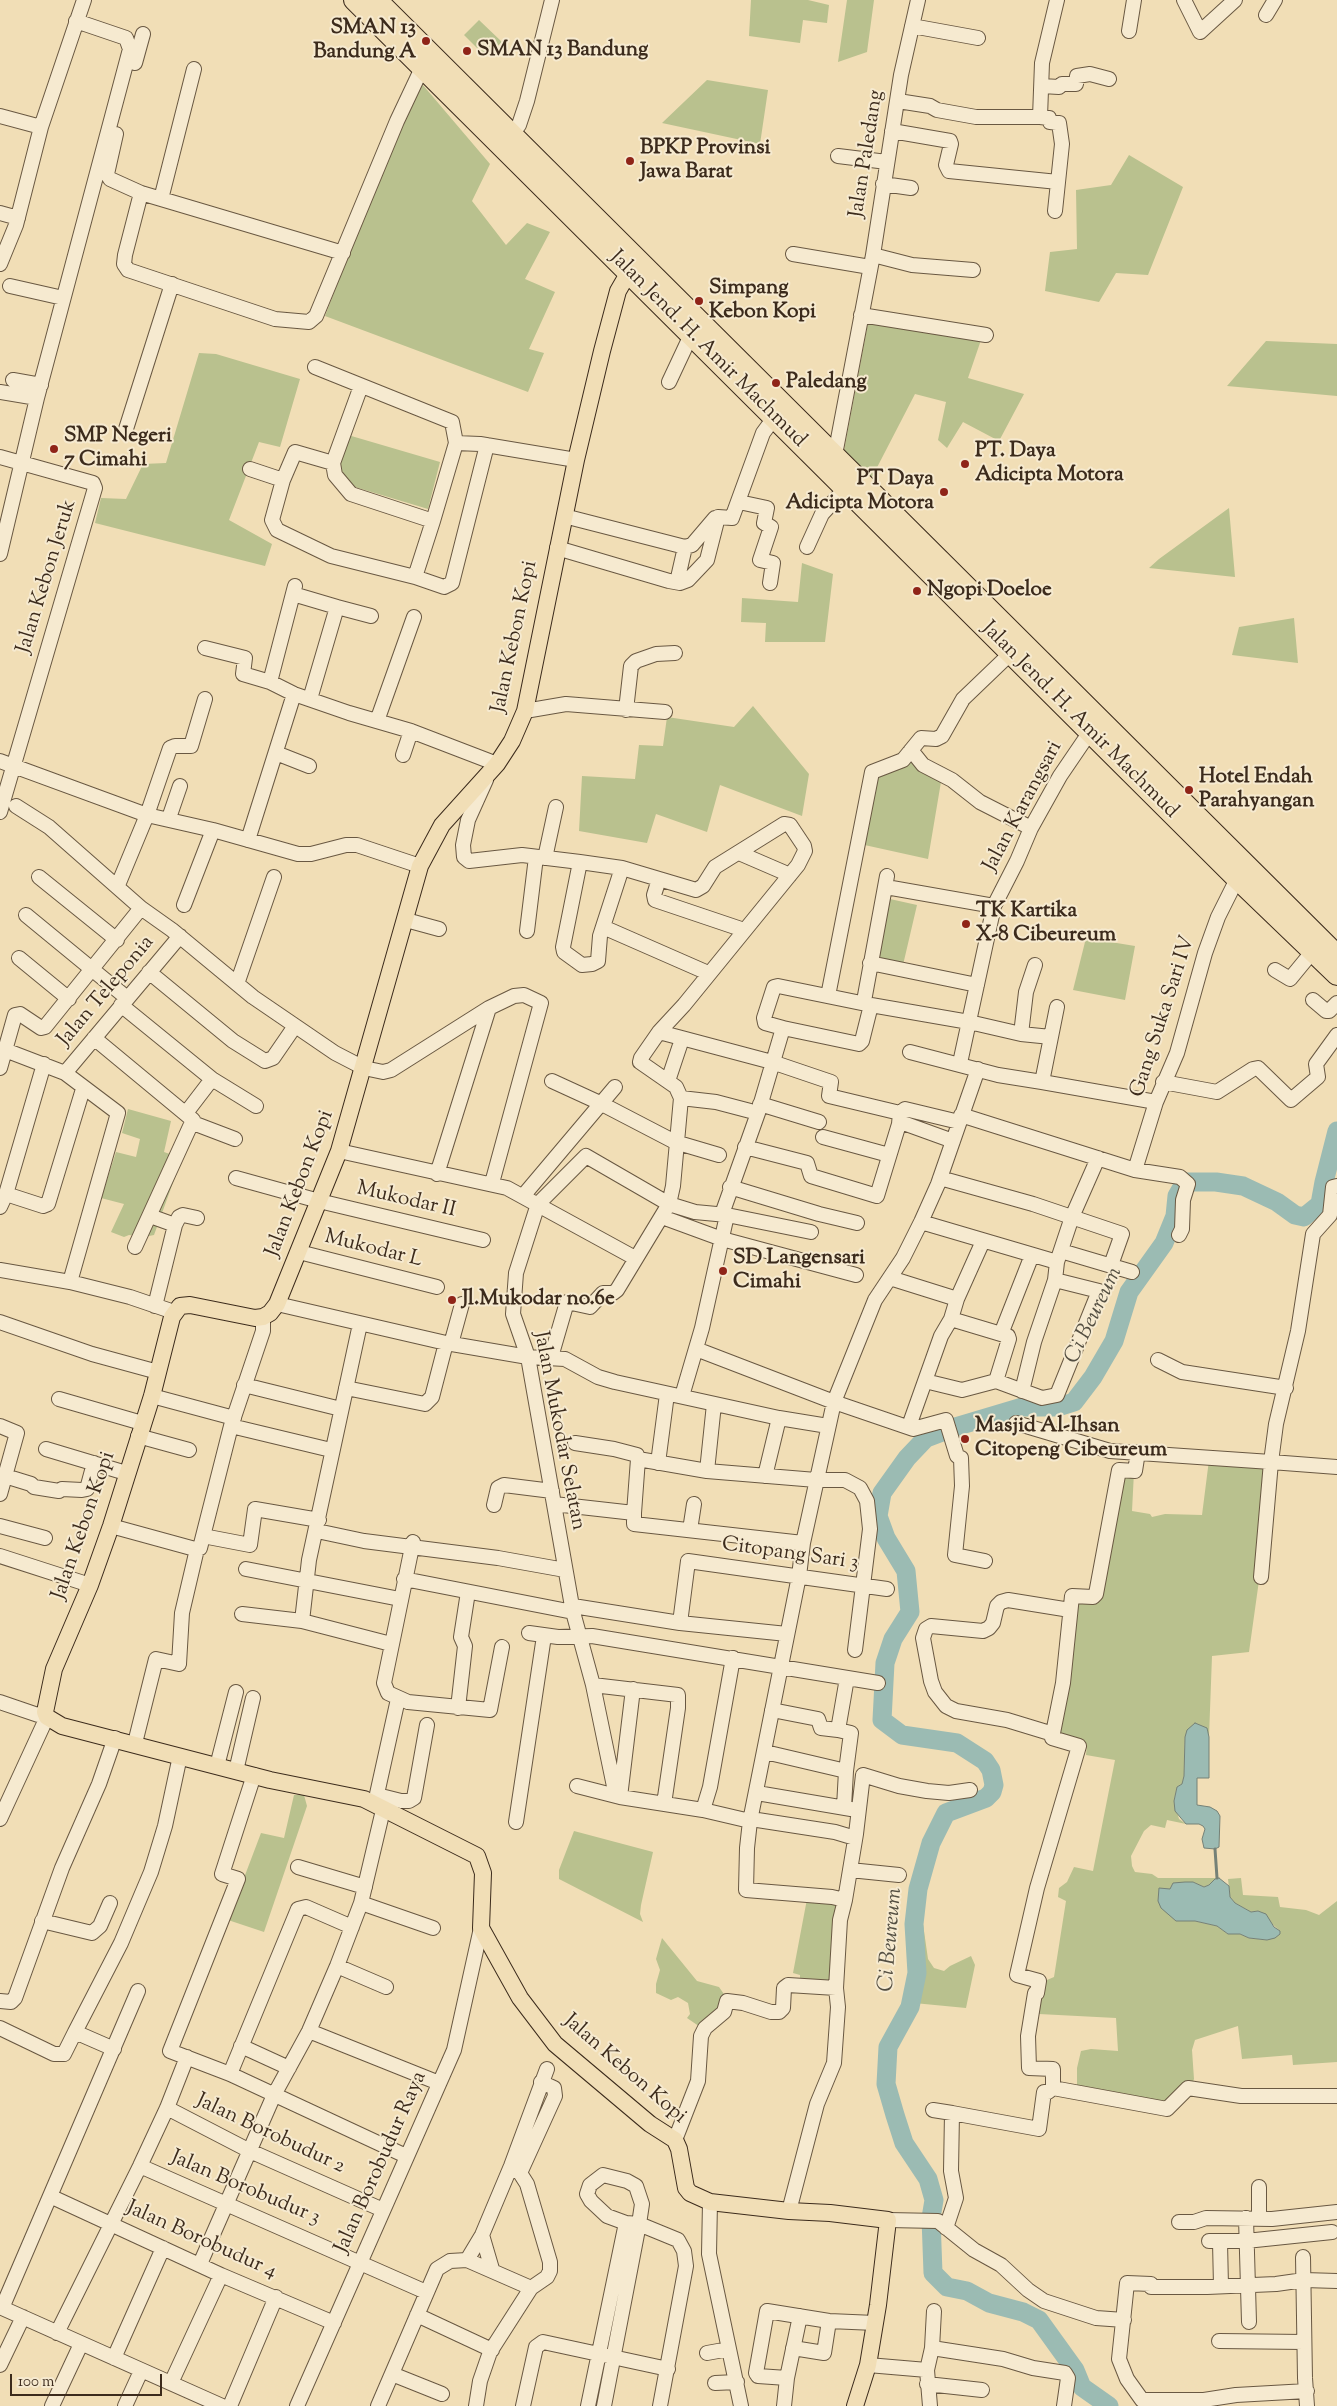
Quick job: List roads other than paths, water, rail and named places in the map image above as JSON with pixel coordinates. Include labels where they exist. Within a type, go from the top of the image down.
[{"type":"highway","name":"Jalan Jend. H. Amir Machmud","points":[[354,0],[422,68],[835,455],[1094,725],[1238,879],[1337,975]]},
{"type":"highway","name":"Jalan Jend. H. Amir Machmud","points":[[377,0],[512,135],[634,267],[691,336],[1010,653],[1094,725],[1337,955]]},
{"type":"main road","name":"Jalan Kebon Kopi","points":[[263,1317],[270,1313],[277,1304],[339,1151],[420,866],[442,825],[493,769],[512,742],[525,712],[576,460],[618,291],[634,267]]},
{"type":"main road","points":[[174,1312],[180,1306],[190,1305],[256,1318],[263,1317]]},
{"type":"main road","name":"Jalan Kebon Kopi","points":[[46,1714],[54,1669],[90,1585],[111,1526],[126,1472],[152,1396],[174,1312]]},
{"type":"main road","points":[[46,1714],[62,1726],[135,1743],[254,1776],[356,1796],[378,1803],[477,1856],[483,1873],[481,1928]]},
{"type":"main road","name":"Jalan Kebon Kopi","points":[[481,1928],[520,1998],[555,2044],[650,2124],[675,2140],[679,2149],[686,2188],[698,2198],[710,2202],[789,2211],[830,2212],[888,2220]]},
{"type":"main road","points":[[855,2406],[868,2365],[888,2220]]},
{"type":"street","points":[[0,264],[18,218],[41,127],[84,0]]},
{"type":"street","points":[[512,135],[520,125],[552,0]]},
{"type":"street","name":"Jalan Paledang","points":[[835,455],[872,261],[892,131],[918,0]]},
{"type":"street","points":[[1040,116],[1042,63],[1057,0]]},
{"type":"street","points":[[1129,31],[1134,0]]},
{"type":"street","points":[[1184,0],[1200,32],[1235,0]]},
{"type":"street","points":[[1266,15],[1275,0]]},
{"type":"street","points":[[0,554],[63,298],[130,48],[126,38],[76,20]]},
{"type":"street","points":[[912,26],[978,38]]},
{"type":"street","points":[[143,34],[107,174],[110,179],[142,193],[343,252]]},
{"type":"street","points":[[142,193],[125,255],[125,268],[275,319],[305,323],[313,320],[397,121],[422,68]]},
{"type":"street","points":[[162,199],[194,69]]},
{"type":"street","points":[[1042,86],[1059,87],[1062,84],[1076,84],[1077,76],[1090,74],[1109,79]]},
{"type":"street","points":[[898,101],[976,116],[1040,116],[1049,118],[1050,122],[1059,123],[1062,144],[1055,211]]},
{"type":"street","points":[[0,116],[41,127]]},
{"type":"street","points":[[892,131],[950,141],[952,144],[946,165],[948,171],[1058,182]]},
{"type":"street","points":[[838,156],[887,162]]},
{"type":"street","points":[[883,184],[911,188]]},
{"type":"street","points":[[0,213],[18,218]]},
{"type":"street","points":[[793,254],[973,270]]},
{"type":"street","points":[[126,429],[172,284]]},
{"type":"street","points":[[10,286],[63,298]]},
{"type":"street","points":[[861,315],[986,335]]},
{"type":"street","points":[[669,382],[691,336]]},
{"type":"street","points":[[315,367],[452,422],[456,443],[415,577]]},
{"type":"street","points":[[13,380],[39,392]]},
{"type":"street","points":[[361,386],[333,463],[336,475],[351,494],[433,521]]},
{"type":"street","points":[[0,392],[39,392]]},
{"type":"street","points":[[564,516],[685,547],[692,545],[703,534],[712,519],[718,517],[732,518],[763,433],[774,418]]},
{"type":"street","points":[[456,443],[487,445],[576,460]]},
{"type":"street","points":[[333,463],[295,452],[283,480],[272,520],[277,530],[332,556],[415,577],[444,587],[452,583],[487,445]]},
{"type":"street","points":[[0,457],[23,462]]},
{"type":"street","name":"Jalan Kebon Jeruk","points":[[13,767],[36,697],[42,666],[95,485],[23,462]]},
{"type":"street","points":[[250,469],[283,480]]},
{"type":"street","points":[[808,547],[822,514],[845,489]]},
{"type":"street","points":[[739,502],[767,508],[764,523],[771,528],[760,560],[773,562],[770,583]]},
{"type":"street","points":[[557,548],[673,582],[688,580],[707,560],[718,517]]},
{"type":"street","points":[[673,582],[685,547]]},
{"type":"street","points":[[270,682],[294,590],[337,607],[371,616]]},
{"type":"street","points":[[310,699],[337,607]]},
{"type":"street","points":[[377,721],[414,617]]},
{"type":"street","points":[[205,648],[245,658],[243,674],[270,682],[294,694],[411,731],[493,769],[468,820],[463,845],[464,857],[469,861],[475,862],[522,855],[540,857],[622,868],[692,889],[700,889],[715,867],[784,824],[790,825],[804,846],[804,851],[790,875],[708,973],[684,1005],[659,1032],[640,1061],[676,1088],[681,1098],[675,1142],[673,1186],[669,1204],[635,1258],[618,1290],[613,1293],[603,1293],[590,1307],[568,1302],[551,1358]]},
{"type":"street","points":[[626,710],[631,666],[636,661],[656,654],[675,653]]},
{"type":"street","points":[[828,996],[871,774],[874,770],[903,760],[920,738],[936,739],[942,736],[963,699],[1010,653]]},
{"type":"street","points":[[248,840],[294,694]]},
{"type":"street","points":[[118,885],[147,814],[170,748],[175,746],[191,746],[205,699]]},
{"type":"street","points":[[525,712],[566,704],[665,712]]},
{"type":"street","name":"Jalan Karangsari","points":[[960,1063],[994,906],[1031,828],[1060,776],[1094,725]]},
{"type":"street","points":[[403,755],[411,731]]},
{"type":"street","points":[[911,750],[923,765],[952,780],[980,802],[1031,828]]},
{"type":"street","points":[[276,753],[309,766]]},
{"type":"street","points":[[0,761],[147,814],[169,818],[298,854],[311,854],[346,845],[357,845],[420,866]]},
{"type":"street","points":[[0,812],[13,767]]},
{"type":"street","points":[[169,818],[180,786]]},
{"type":"street","points":[[16,806],[49,827],[118,885],[141,908],[180,936],[237,984],[295,1026],[364,1068],[383,1072],[391,1070],[490,1008],[518,995],[541,1003],[492,1183]]},
{"type":"street","points":[[527,931],[540,857],[556,807]]},
{"type":"street","points":[[184,905],[213,830]]},
{"type":"street","points":[[738,853],[790,875]]},
{"type":"street","points":[[580,862],[564,942],[564,952],[582,965],[596,962],[597,948],[622,868]]},
{"type":"street","points":[[39,877],[117,940]]},
{"type":"street","points":[[237,984],[274,877]]},
{"type":"street","points":[[659,879],[654,895],[655,900],[744,930]]},
{"type":"street","name":"Gang Suka Sari IV","points":[[1135,1170],[1163,1082],[1177,1053],[1205,952],[1218,917],[1238,879]]},
{"type":"street","points":[[994,906],[887,882],[870,963],[868,1003],[860,1044],[765,1023],[764,1018],[776,986],[828,996],[868,1003],[969,1022],[1021,1034],[1051,1038]]},
{"type":"street","points":[[0,1068],[15,1015],[20,1014],[43,1028],[117,940],[141,908]]},
{"type":"street","points":[[26,915],[91,970],[212,1080],[256,1106]]},
{"type":"street","points":[[406,920],[439,929]]},
{"type":"street","points":[[603,927],[708,973]]},
{"type":"street","name":"Jalan Teleponia","points":[[65,1073],[180,936]]},
{"type":"street","points":[[1275,970],[1290,978],[1313,951]]},
{"type":"street","points":[[19,958],[69,998]]},
{"type":"street","points":[[870,963],[978,985]]},
{"type":"street","points":[[1021,1034],[1026,992],[1035,965]]},
{"type":"street","points":[[149,972],[232,1041],[265,1061],[274,1058],[295,1026]]},
{"type":"street","points":[[1313,1000],[1326,1011],[1337,1003]]},
{"type":"street","points":[[1042,1082],[1057,1007]]},
{"type":"street","points":[[437,1174],[490,1008]]},
{"type":"street","points":[[682,1396],[696,1350],[722,1238],[730,1187],[759,1108],[783,1028]]},
{"type":"street","points":[[659,1032],[682,1040],[772,1062],[831,1082],[830,1096],[900,1119],[906,1124],[953,1141]]},
{"type":"street","points":[[1163,1082],[1217,1092],[1224,1090],[1253,1069],[1258,1068],[1292,1100],[1318,1077],[1316,1064],[1337,1035]]},
{"type":"street","points":[[94,1038],[190,1118],[235,1139]]},
{"type":"street","points":[[668,1081],[682,1040]]},
{"type":"street","points":[[5,1050],[65,1073],[83,1089],[118,1113],[70,1282]]},
{"type":"street","points":[[910,1052],[978,1069],[1156,1102]]},
{"type":"street","points":[[44,1064],[3,1201],[42,1206],[48,1204],[83,1089]]},
{"type":"street","points":[[844,1900],[832,1897],[746,1890],[751,1820],[799,1576],[803,1543],[834,1402],[875,1300],[890,1278],[921,1222],[940,1178],[978,1069]]},
{"type":"street","points":[[135,1246],[150,1216],[190,1118],[212,1080]]},
{"type":"street","points":[[552,1081],[600,1103],[675,1142],[719,1155]]},
{"type":"street","points":[[523,1196],[615,1087]]},
{"type":"street","points":[[681,1098],[759,1108],[819,1122]]},
{"type":"street","points":[[745,1147],[807,1163],[811,1176],[877,1196],[900,1119],[905,1109],[960,1118],[1135,1170],[1184,1181],[1182,1229],[1179,1235]]},
{"type":"street","points":[[823,1137],[889,1155]]},
{"type":"street","points":[[564,1148],[586,1156],[669,1204],[695,1212],[725,1214],[811,1232]]},
{"type":"street","points":[[339,1151],[437,1174],[492,1183],[523,1196],[635,1258]]},
{"type":"street","name":"Jalan Mukodar Selatan","points":[[586,1156],[538,1204],[516,1273],[513,1314],[528,1357],[565,1570],[618,1797]]},
{"type":"street","points":[[1022,1391],[1034,1342],[1056,1280],[1059,1257],[1072,1217],[1098,1158]]},
{"type":"street","name":"Mukodar II","points":[[236,1178],[318,1201],[483,1240]]},
{"type":"street","points":[[940,1178],[1072,1217],[1122,1234],[1110,1264]]},
{"type":"street","points":[[1260,1578],[1276,1424],[1298,1331],[1313,1234],[1330,1214],[1333,1187],[1337,1186]]},
{"type":"street","points":[[730,1187],[819,1214],[857,1223]]},
{"type":"street","points":[[155,1306],[175,1225],[179,1217],[184,1215],[197,1218]]},
{"type":"street","points":[[150,1216],[175,1225]]},
{"type":"street","points":[[662,1217],[722,1238],[856,1275]]},
{"type":"street","points":[[921,1222],[1032,1255],[1110,1264],[1132,1272]]},
{"type":"street","points":[[909,1426],[941,1336],[951,1319],[957,1299],[983,1241]]},
{"type":"street","name":"Mukodar L","points":[[299,1252],[437,1287]]},
{"type":"street","points":[[1001,1334],[1032,1255]]},
{"type":"street","points":[[0,1270],[70,1282],[174,1312]]},
{"type":"street","points":[[890,1278],[957,1299]]},
{"type":"street","points":[[925,1381],[962,1390],[996,1381],[1043,1398],[1057,1394],[1099,1291],[1056,1280]]},
{"type":"street","points":[[277,1304],[448,1344],[528,1357],[569,1360],[598,1377],[779,1418],[828,1426]]},
{"type":"street","points":[[346,1388],[425,1404],[432,1397],[462,1304]]},
{"type":"street","points":[[135,1743],[156,1659],[179,1664],[182,1613],[232,1422],[262,1331],[263,1317]]},
{"type":"street","points":[[951,1319],[1008,1336],[1009,1339],[996,1381]]},
{"type":"street","points":[[0,1322],[92,1354],[158,1372]]},
{"type":"street","points":[[302,1621],[306,1581],[331,1450],[360,1324]]},
{"type":"street","points":[[696,1350],[834,1402],[909,1426],[913,1429],[946,1420],[957,1456],[961,1458],[962,1486],[955,1555],[985,1561]]},
{"type":"street","points":[[1158,1360],[1182,1372],[1286,1388]]},
{"type":"street","points":[[244,1385],[341,1409]]},
{"type":"street","points":[[658,1463],[668,1394]]},
{"type":"street","points":[[152,1396],[232,1422],[331,1450]]},
{"type":"street","points":[[59,1399],[189,1450]]},
{"type":"street","points":[[707,1471],[714,1404]]},
{"type":"street","points":[[765,1476],[779,1418]]},
{"type":"street","points":[[1016,1423],[1110,1451],[1337,1467]]},
{"type":"street","points":[[0,1426],[17,1433],[5,1457],[5,1476],[0,1494]]},
{"type":"street","points":[[575,1443],[614,1449],[658,1463],[707,1471],[816,1480],[845,1480],[864,1493],[870,1529],[862,1610],[855,1650]]},
{"type":"street","points":[[46,1449],[126,1472]]},
{"type":"street","points":[[933,2110],[1039,2129],[1044,2092],[1048,2092],[1053,2088],[1054,2069],[1029,2068],[1028,2036],[1035,1993],[1038,1993],[1039,1981],[1017,1974],[1037,1888],[1078,1746],[1052,1738],[1063,1683],[1072,1596],[1094,1597],[1096,1594],[1119,1470],[1135,1471],[1138,1452]]},
{"type":"street","points":[[634,1519],[638,1458]]},
{"type":"street","points":[[5,1476],[31,1484],[34,1487],[59,1492],[62,1489],[82,1490],[87,1489],[94,1463]]},
{"type":"street","points":[[494,1505],[498,1488],[504,1485],[634,1519],[690,1530],[803,1543]]},
{"type":"street","points":[[690,1530],[694,1504]]},
{"type":"street","points":[[111,1526],[200,1545],[250,1545],[255,1509],[364,1541],[413,1544],[565,1570]]},
{"type":"street","points":[[0,1526],[45,1538]]},
{"type":"street","points":[[413,1544],[404,1579],[384,1683],[388,1693],[398,1699],[416,1703],[490,1710],[502,1647]]},
{"type":"street","points":[[0,1556],[90,1585]]},
{"type":"street","name":"Citopang Sari 3","points":[[680,1623],[688,1561],[887,1589]]},
{"type":"street","points":[[246,1569],[400,1599]]},
{"type":"street","points":[[404,1579],[468,1592],[573,1609],[787,1634]]},
{"type":"street","points":[[458,1708],[465,1646],[460,1638],[468,1592]]},
{"type":"street","points":[[1053,1734],[1007,1720],[956,1711],[946,1706],[935,1692],[923,1638],[926,1630],[931,1626],[983,1631],[989,1628],[992,1623],[997,1606],[1001,1602],[1008,1600],[1070,1610]]},
{"type":"street","points":[[242,1614],[302,1621],[391,1644]]},
{"type":"street","points":[[529,1633],[544,1636],[579,1636],[733,1658],[878,1683]]},
{"type":"street","points":[[516,1822],[544,1636]]},
{"type":"street","points":[[703,1810],[710,1786],[733,1658]]},
{"type":"street","points":[[838,1730],[847,1678]]},
{"type":"street","points":[[592,1685],[666,1692],[678,1696],[664,1804]]},
{"type":"street","points":[[618,1797],[632,1689]]},
{"type":"street","points":[[217,1766],[236,1692]]},
{"type":"street","points":[[236,1771],[253,1698]]},
{"type":"street","points":[[200,2264],[274,2095],[309,2032],[361,1903],[366,1887],[378,1803],[398,1699]]},
{"type":"street","points":[[0,1702],[38,1715],[46,1714]]},
{"type":"street","points":[[772,1710],[818,1719],[821,1728],[851,1733],[844,1807]]},
{"type":"street","points":[[0,1819],[46,1714]]},
{"type":"street","points":[[378,1803],[409,1802],[414,1798],[427,1725]]},
{"type":"street","points":[[0,2001],[11,2002],[15,1998],[62,1868],[99,1784],[115,1738]]},
{"type":"street","points":[[764,1752],[846,1771]]},
{"type":"street","points":[[0,2028],[54,2054],[62,2055],[67,2050],[121,1944],[151,1872],[165,1826],[180,1756]]},
{"type":"street","points":[[789,2211],[817,2104],[834,2063],[841,1910],[850,1870],[863,1775],[900,1786],[927,1791],[948,1793],[970,1790]]},
{"type":"street","points":[[254,1776],[222,1874],[238,1879],[170,2051],[230,2074],[406,2156]]},
{"type":"street","points":[[577,1786],[618,1797],[703,1810],[751,1820],[835,1832],[855,1838]]},
{"type":"street","points":[[757,1792],[859,1811]]},
{"type":"street","points":[[298,1867],[366,1887]]},
{"type":"street","points":[[850,1870],[898,1876]]},
{"type":"street","points":[[42,1921],[92,1933],[100,1926],[110,1902]]},
{"type":"street","points":[[361,1903],[433,1928]]},
{"type":"street","points":[[230,2074],[298,1909],[306,1907],[352,1926]]},
{"type":"street","name":"Jalan Borobudur Raya","points":[[297,2406],[454,2050],[481,1928]]},
{"type":"street","points":[[337,1966],[386,1987]]},
{"type":"street","points":[[675,2140],[698,2081],[700,2036],[705,2028],[724,2012],[727,2001],[743,2003],[771,2012],[779,2012],[783,2008],[784,1988],[788,1985],[836,1988]]},
{"type":"street","points":[[138,1992],[52,2197],[1,2307],[222,2406]]},
{"type":"street","points":[[75,2032],[114,2049]]},
{"type":"street","points":[[309,2032],[439,2083]]},
{"type":"street","points":[[241,2046],[289,2068]]},
{"type":"street","points":[[57,2333],[140,2166],[167,2108],[187,2057]]},
{"type":"street","points":[[468,2260],[541,2127],[555,2092],[544,2076],[528,2120],[516,2170]]},
{"type":"street","points":[[1053,2088],[1167,2109],[1188,2088],[1241,2096],[1337,2096]]},
{"type":"street","name":"Jalan Borobudur 2","points":[[167,2108],[250,2151],[383,2210]]},
{"type":"street","points":[[938,2223],[956,2198],[951,2171],[952,2113]]},
{"type":"street","points":[[528,2120],[541,2127]]},
{"type":"street","name":"Jalan Borobudur 3","points":[[140,2166],[227,2203],[425,2295]]},
{"type":"street","points":[[476,2406],[483,2368],[492,2350],[531,2288],[547,2277],[550,2271],[550,2262],[527,2184],[516,2170]]},
{"type":"street","points":[[1249,2322],[1246,2241],[1260,2187]]},
{"type":"street","name":"Jalan Borobudur 4","points":[[52,2197],[334,2323]]},
{"type":"street","points":[[710,2202],[709,2254],[718,2306],[730,2349],[741,2406]]},
{"type":"street","points":[[1180,2222],[1194,2222],[1206,2218],[1253,2218],[1337,2212]]},
{"type":"street","points":[[888,2220],[938,2223],[974,2250],[1001,2265],[1028,2290],[1044,2301],[1072,2312],[1096,2318],[1124,2320]]},
{"type":"street","points":[[588,2406],[598,2353],[632,2223]]},
{"type":"street","points":[[604,2406],[614,2357],[632,2223]]},
{"type":"street","points":[[632,2223],[678,2240],[684,2251],[686,2266],[660,2406]]},
{"type":"street","points":[[1221,2286],[1215,2241],[1246,2241],[1332,2232]]},
{"type":"street","points":[[482,2235],[492,2269]]},
{"type":"street","points":[[114,2358],[163,2248]]},
{"type":"street","points":[[1303,2257],[1314,2406]]},
{"type":"street","points":[[378,2406],[437,2269],[450,2261],[468,2260],[492,2269],[531,2288]]},
{"type":"street","points":[[171,2383],[221,2274]]},
{"type":"street","points":[[1306,2391],[1236,2395],[1204,2400],[1142,2400],[1127,2380],[1119,2359],[1127,2283],[1151,2284],[1153,2287],[1248,2285],[1304,2280],[1337,2281]]},
{"type":"street","points":[[230,2406],[276,2297]]},
{"type":"street","points":[[787,2378],[758,2376],[756,2373],[765,2314],[771,2310],[829,2321],[875,2323]]},
{"type":"street","points":[[930,2406],[927,2370],[932,2348],[934,2312]]},
{"type":"street","points":[[417,2314],[492,2350]]},
{"type":"street","points":[[784,2406],[787,2378],[800,2316]]},
{"type":"street","points":[[0,2365],[23,2317]]},
{"type":"street","points":[[793,2348],[824,2353],[829,2321]]},
{"type":"street","points":[[1219,2341],[1309,2347]]},
{"type":"street","points":[[524,2406],[538,2344],[543,2342],[668,2369]]},
{"type":"street","points":[[52,2406],[81,2344]]},
{"type":"street","points":[[1307,2406],[1306,2391],[1309,2347]]},
{"type":"street","points":[[932,2348],[1003,2359],[1033,2368],[1065,2373],[1068,2378],[1064,2406]]},
{"type":"street","points":[[707,2353],[730,2349]]},
{"type":"street","points":[[868,2365],[927,2370]]},
{"type":"street","points":[[125,2406],[141,2371]]},
{"type":"street","points":[[392,2374],[442,2394]]},
{"type":"street","points":[[715,2383],[736,2382]]},
{"type":"street","points":[[927,2384],[982,2390]]},
{"type":"water","points":[[1195,1723],[1207,1728],[1209,1737],[1209,1778],[1197,1778],[1197,1805],[1210,1807],[1217,1811],[1220,1816],[1219,1847],[1215,1849],[1204,1848],[1202,1839],[1205,1829],[1203,1826],[1199,1824],[1186,1824],[1175,1811],[1174,1801],[1177,1787],[1182,1784],[1184,1776],[1185,1737],[1187,1730]]},
{"type":"water","points":[[1219,1878],[1229,1886],[1230,1897],[1235,1903],[1251,1912],[1258,1911],[1266,1914],[1274,1927],[1280,1931],[1280,1934],[1275,1938],[1267,1940],[1249,1938],[1240,1934],[1228,1934],[1217,1926],[1195,1921],[1176,1921],[1161,1908],[1158,1901],[1159,1888],[1170,1889],[1173,1883],[1185,1882],[1193,1882],[1204,1887]]},
{"type":"waterway","name":"Ci Beureum","points":[[1109,2406],[1082,2387],[1075,2370],[1039,2320],[1023,2312],[989,2303],[967,2291],[947,2287],[933,2273],[931,2218],[934,2200],[928,2179],[904,2143],[886,2084],[888,2047],[910,2007],[917,1973],[914,1924],[918,1889],[931,1843],[946,1813],[986,1798],[992,1792],[994,1785],[991,1770],[985,1761],[957,1743],[902,1735],[882,1720],[885,1663],[893,1639],[910,1612],[906,1571],[886,1538],[878,1516],[882,1493],[907,1458],[926,1438],[955,1427],[1022,1407],[1058,1407],[1074,1402],[1093,1377],[1114,1341],[1129,1292],[1164,1243],[1175,1216],[1177,1196],[1185,1182],[1216,1182],[1243,1186],[1277,1202],[1295,1215],[1304,1217],[1320,1204],[1337,1131]]},
{"type":"waterway","points":[[1215,1849],[1217,1878]]},
{"type":"place","name":"SMAN 13 Bandung A","points":[[426,41]]},
{"type":"place","name":"SMAN 13 Bandung","points":[[467,51]]},
{"type":"place","name":"BPKP Provinsi Jawa Barat","points":[[630,161]]},
{"type":"place","name":"Simpang Kebon Kopi","points":[[699,301]]},
{"type":"place","name":"Paledang","points":[[776,383]]},
{"type":"place","name":"SMP Negeri 7 Cimahi","points":[[54,449]]},
{"type":"place","name":"PT. Daya Adicipta Motora","points":[[965,464]]},
{"type":"place","name":"PT Daya Adicipta Motora","points":[[944,492]]},
{"type":"place","name":"Ngopi Doeloe","points":[[917,591]]},
{"type":"place","name":"Hotel Endah Parahyangan","points":[[1189,790]]},
{"type":"place","name":"TK Kartika X-8 Cibeureum","points":[[966,924]]},
{"type":"place","name":"SD Langensari Cimahi","points":[[723,1271]]},
{"type":"place","name":"Jl.Mukodar no.6e","points":[[452,1300]]},
{"type":"place","name":"Masjid Al-Ihsan Citopeng Cibeureum","points":[[965,1439]]}]
